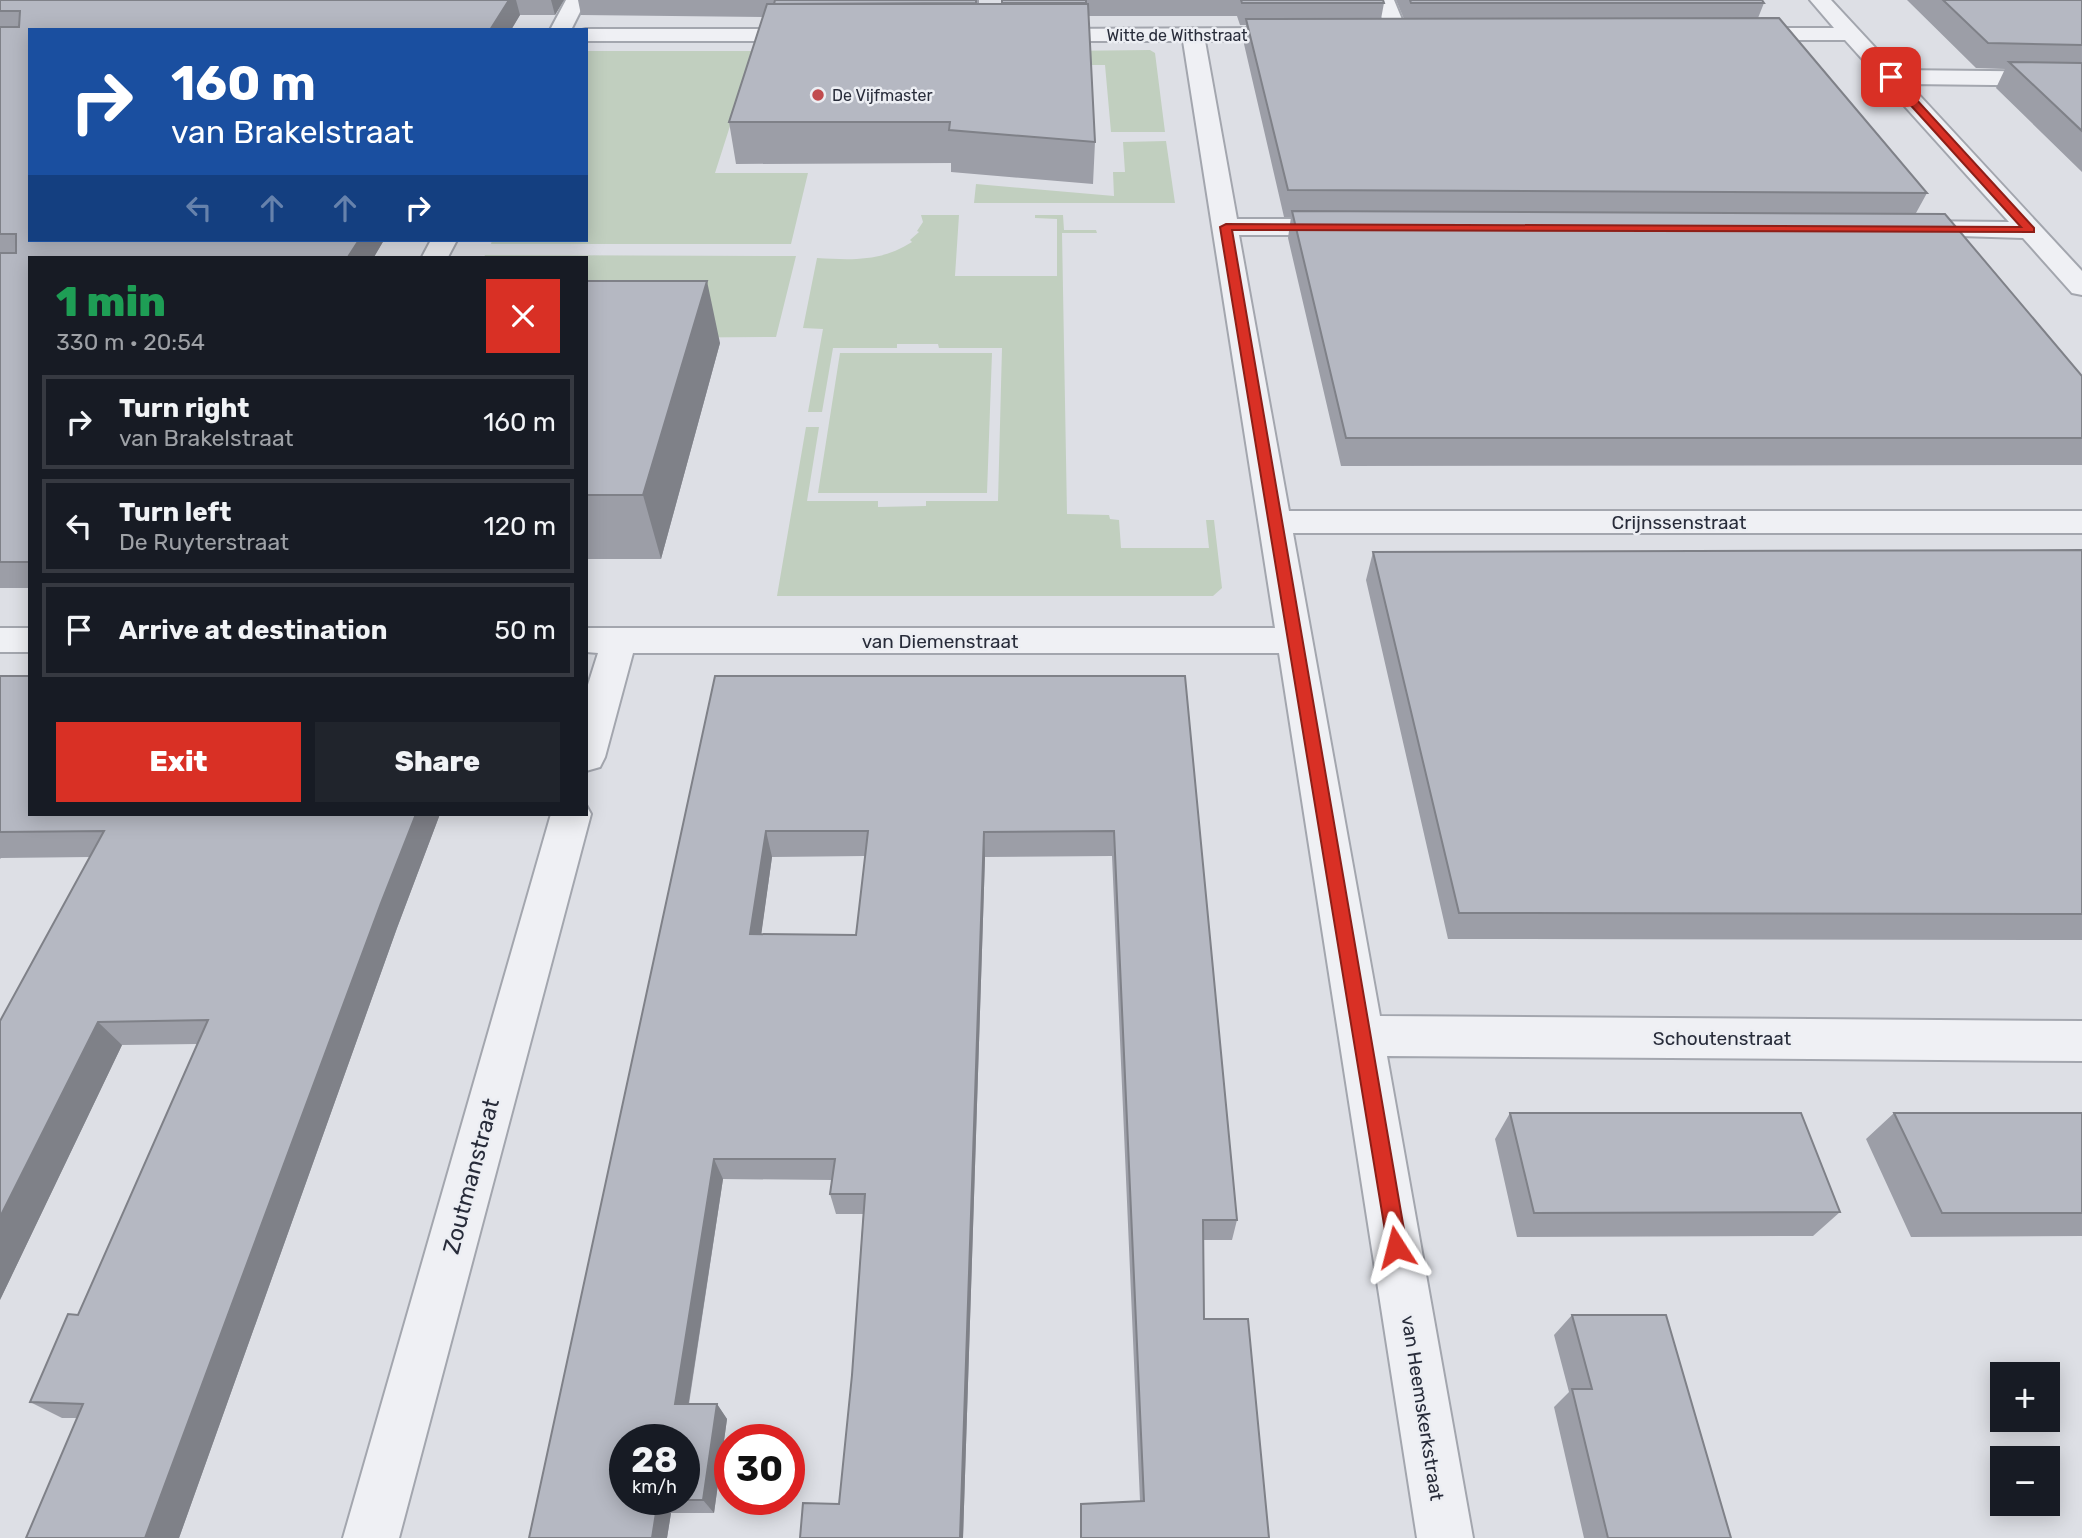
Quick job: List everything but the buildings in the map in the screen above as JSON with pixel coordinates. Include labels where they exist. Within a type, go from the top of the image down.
[{"type":"street","points":[[561,28],[576,0]]},
{"type":"street","points":[[1384,0],[1397,34]]},
{"type":"street","points":[[1820,0],[2082,287]]},
{"type":"street","name":"Witte de Withstraat","points":[[1016,35],[1315,34]]},
{"type":"street","points":[[1370,34],[1424,34]]},
{"type":"street","points":[[1714,34],[1851,34]]},
{"type":"street","points":[[588,35],[837,35]]},
{"type":"street","name":"van Heemskerkstraat","points":[[1193,35],[1445,1538]]},
{"type":"street","points":[[1891,77],[2082,79]]},
{"type":"street","points":[[1226,227],[1364,228]]},
{"type":"street","points":[[1878,229],[2030,230]]},
{"type":"street","name":"Crijnssenstraat","points":[[1275,522],[2082,522]]},
{"type":"street","points":[[0,640],[28,640]]},
{"type":"street","points":[[588,742],[602,640]]},
{"type":"street","name":"van Diemenstraat","points":[[602,640],[1294,641]]},
{"type":"street","name":"Zoutmanstraat","points":[[371,1538],[570,816]]},
{"type":"street","name":"Schoutenstraat","points":[[1361,1036],[2082,1041]]},
{"type":"green space","points":[[1150,50],[1155,53],[1165,132],[1111,132],[1105,65],[1062,65],[1062,51]]},
{"type":"green space","points":[[588,51],[754,51],[715,173],[808,173],[791,244],[491,244],[588,242]]},
{"type":"green space","points":[[1166,141],[1175,203],[974,203],[976,184],[1114,196],[1113,172],[1125,172],[1123,142]]},
{"type":"green space","points":[[921,215],[959,215],[955,276],[1057,276],[1057,219],[1035,218],[1035,215],[1063,215],[1064,230],[1096,230],[1097,233],[1062,233],[1067,514],[1109,515],[1110,519],[1119,520],[1121,548],[1209,548],[1206,520],[1214,520],[1222,588],[1213,596],[777,596],[806,427],[819,427],[807,501],[878,501],[878,507],[926,506],[926,501],[998,501],[1002,348],[939,348],[938,344],[897,344],[897,348],[833,348],[822,412],[808,412],[823,329],[803,328],[817,258],[866,258],[900,249],[912,242],[910,240],[919,232],[917,231],[923,222]]},
{"type":"green space","points":[[485,255],[796,256],[776,337],[632,338],[588,333],[588,256]]},
{"type":"green space","points":[[840,353],[992,353],[987,493],[818,493]]},
{"type":"place","name":"De Vijfmaster","points":[[818,95]]},
{"type":"route","points":[[1396,1247],[1226,227],[2030,230],[1891,77]]}]
